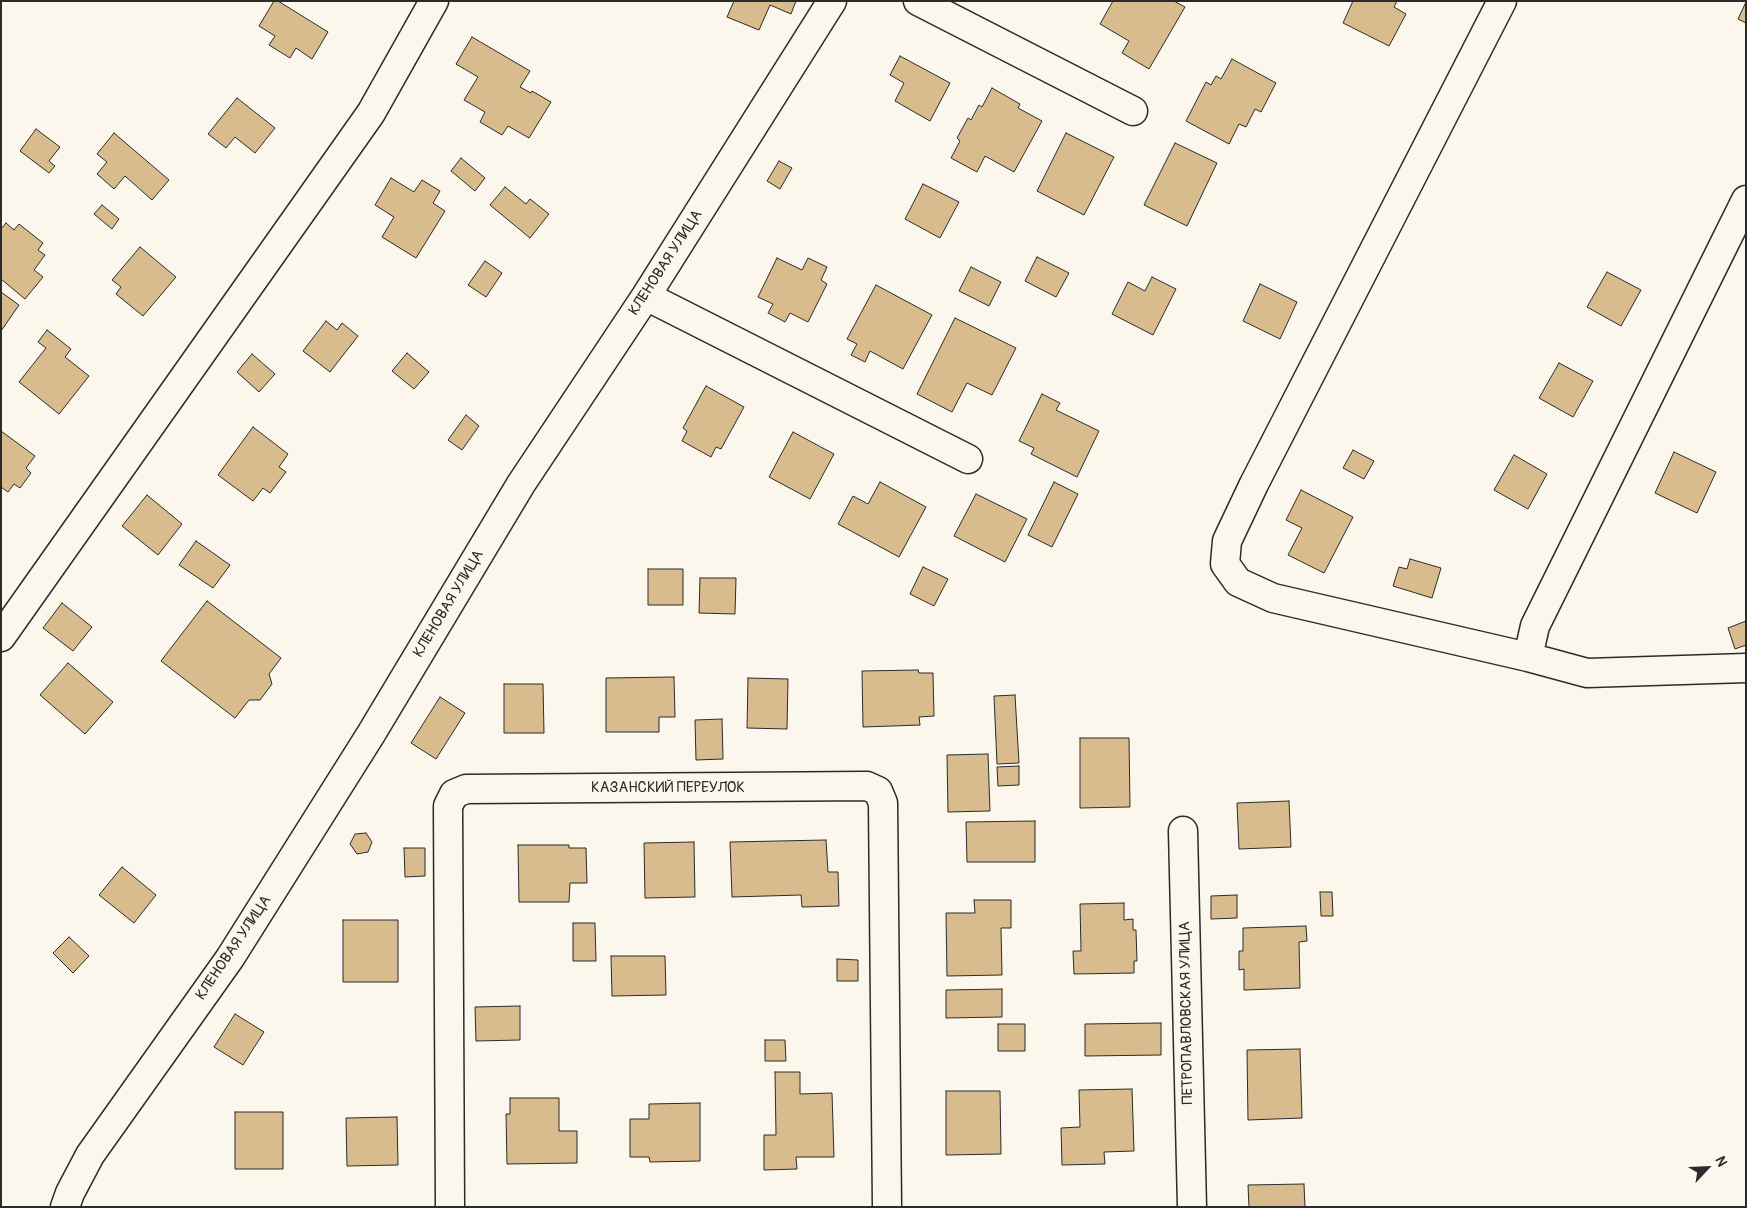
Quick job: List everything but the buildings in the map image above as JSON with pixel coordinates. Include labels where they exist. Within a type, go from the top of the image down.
[{"type":"street","points":[[1,637],[371,113],[434,1]]},
{"type":"street","name":"КЛЕНОВАЯ УЛИЦА","points":[[66,1207],[70,1193],[90,1155],[230,958],[371,734],[521,484],[646,296],[832,1]]},
{"type":"street","points":[[918,1],[1133,111]]},
{"type":"street","points":[[1502,1],[1254,484],[1227,541],[1224,564],[1238,582],[1273,598],[1528,656],[1587,673],[1746,668]]},
{"type":"street","points":[[1528,656],[1535,626],[1746,200]]},
{"type":"street","points":[[646,296],[968,459]]},
{"type":"street","name":"КАЗАНСКИЙ ПЕРЕУЛОК","points":[[450,1207],[448,806],[454,794],[466,789],[867,786],[878,791],[883,803],[887,1207]]},
{"type":"street","name":"ПЕТРОПАВЛОВСКАЯ УЛИЦА","points":[[1183,831],[1187,1203]]}]
